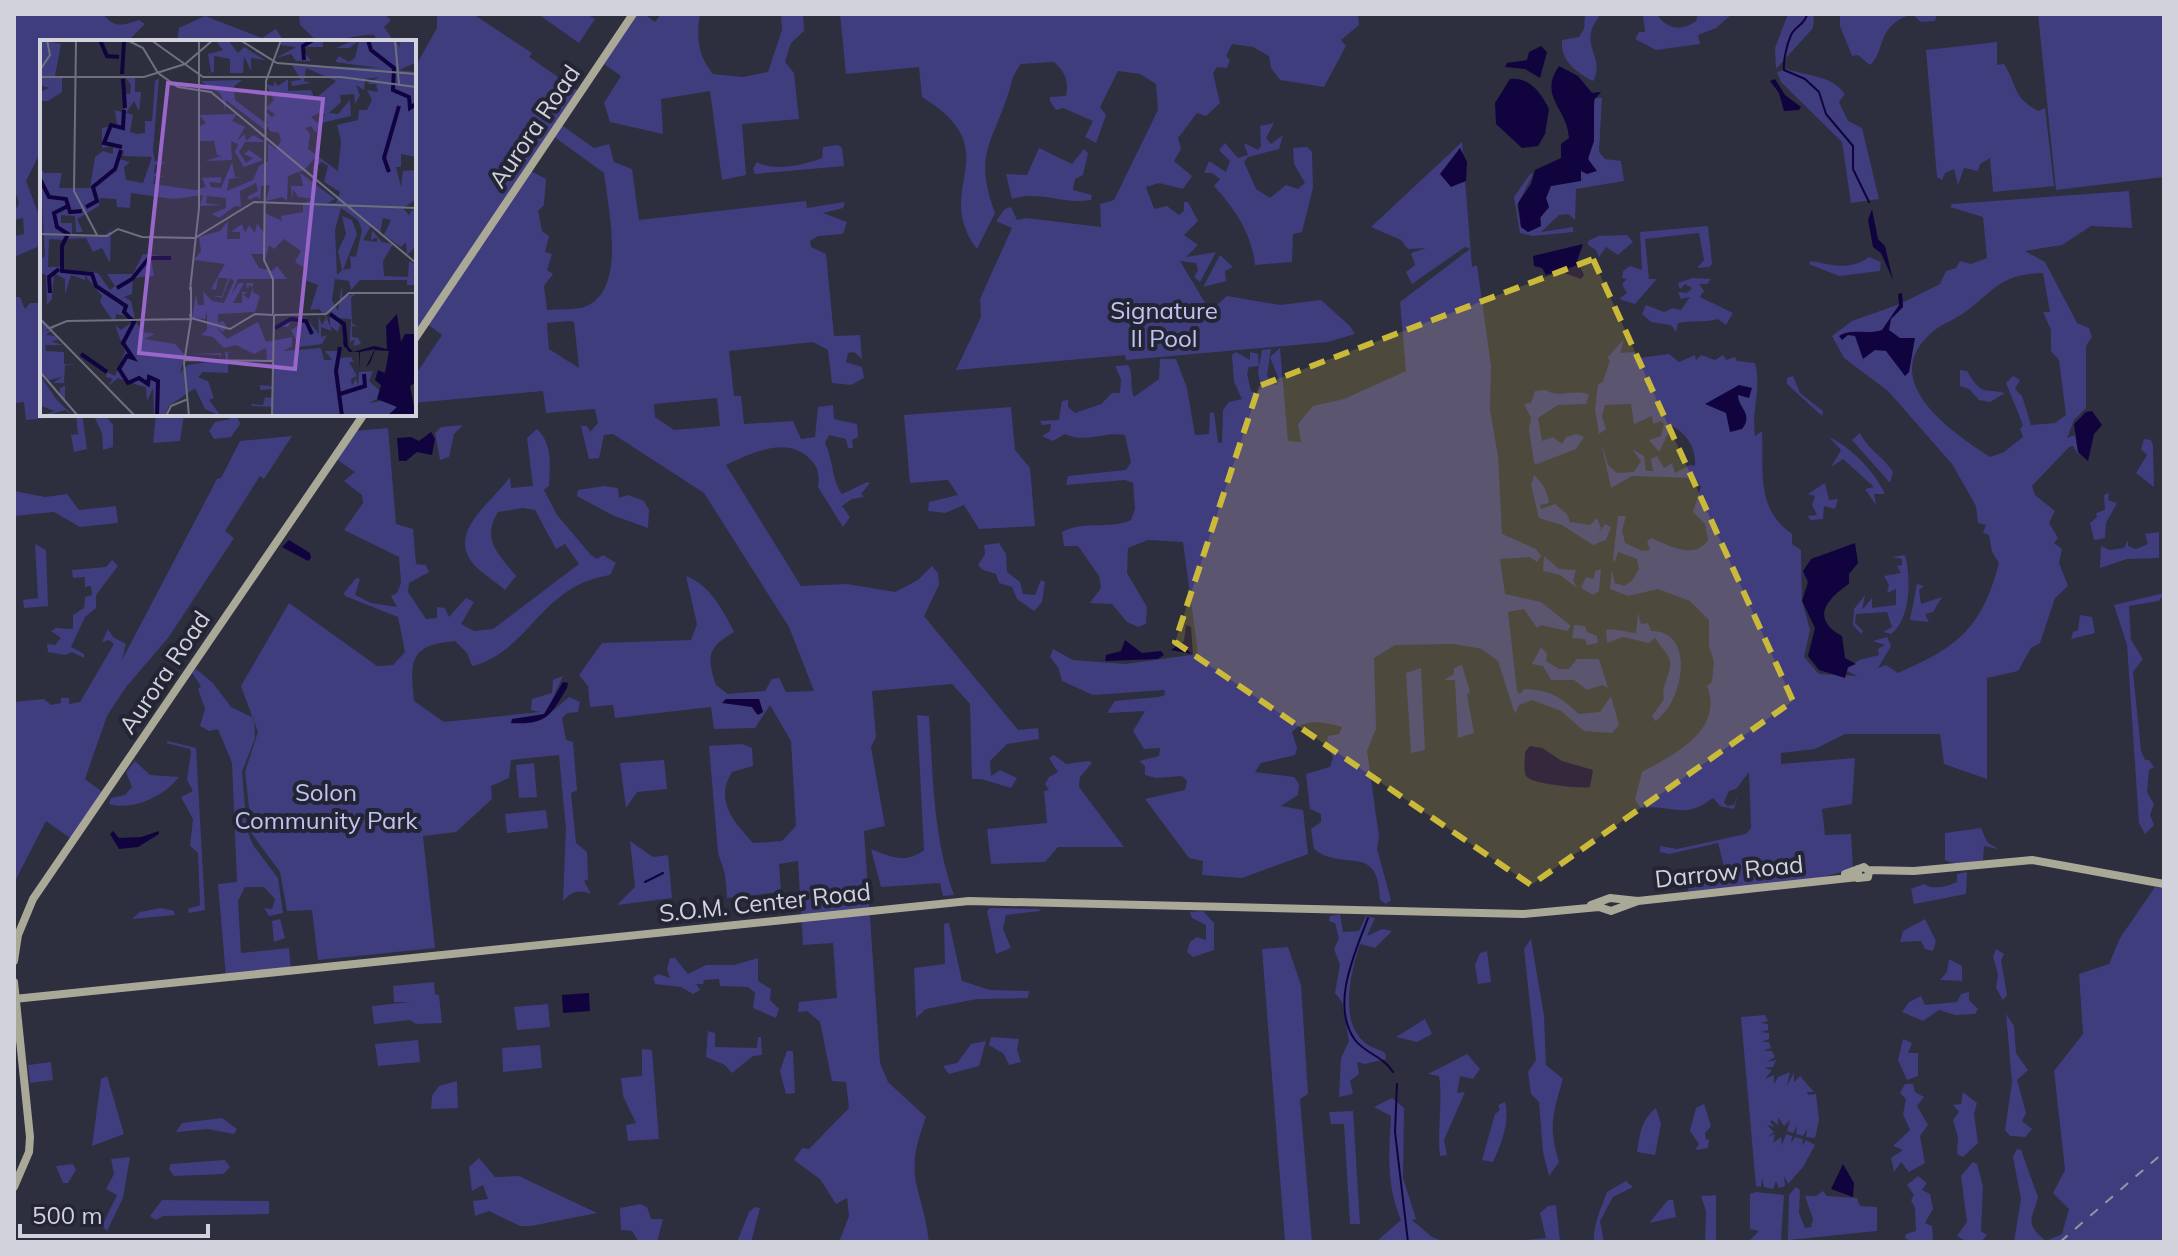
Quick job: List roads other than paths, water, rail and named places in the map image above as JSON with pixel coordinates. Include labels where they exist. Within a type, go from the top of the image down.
[{"type":"main road","name":"Aurora Road","points":[[416,337],[633,14]]},
{"type":"main road","name":"Aurora Road","points":[[14,961],[23,920],[40,888],[363,416]]},
{"type":"main road","name":"Darrow Road","points":[[1523,914],[1824,880],[1858,873],[2032,860],[2164,884]]},
{"type":"main road","name":"S.O.M. Center Road","points":[[15,999],[969,901],[1523,914]]},
{"type":"main road","points":[[14,982],[30,1137],[29,1152],[14,1187]]},
{"type":"waterway","points":[[1807,14],[1791,35],[1784,70],[1805,79],[1819,92],[1826,114],[1853,146],[1853,169],[1869,202]]},
{"type":"waterway","points":[[645,882],[663,873]]},
{"type":"waterway","points":[[1368,918],[1347,979],[1345,1011],[1355,1040],[1393,1072]]},
{"type":"waterway","points":[[1397,1084],[1395,1132],[1408,1242]]},
{"type":"railway","points":[[2060,1242],[2164,1152]]},
{"type":"park label","name":"Signature II Pool","points":[[1164,324]]},
{"type":"park label","name":"Solon Community Park","points":[[326,806]]}]
